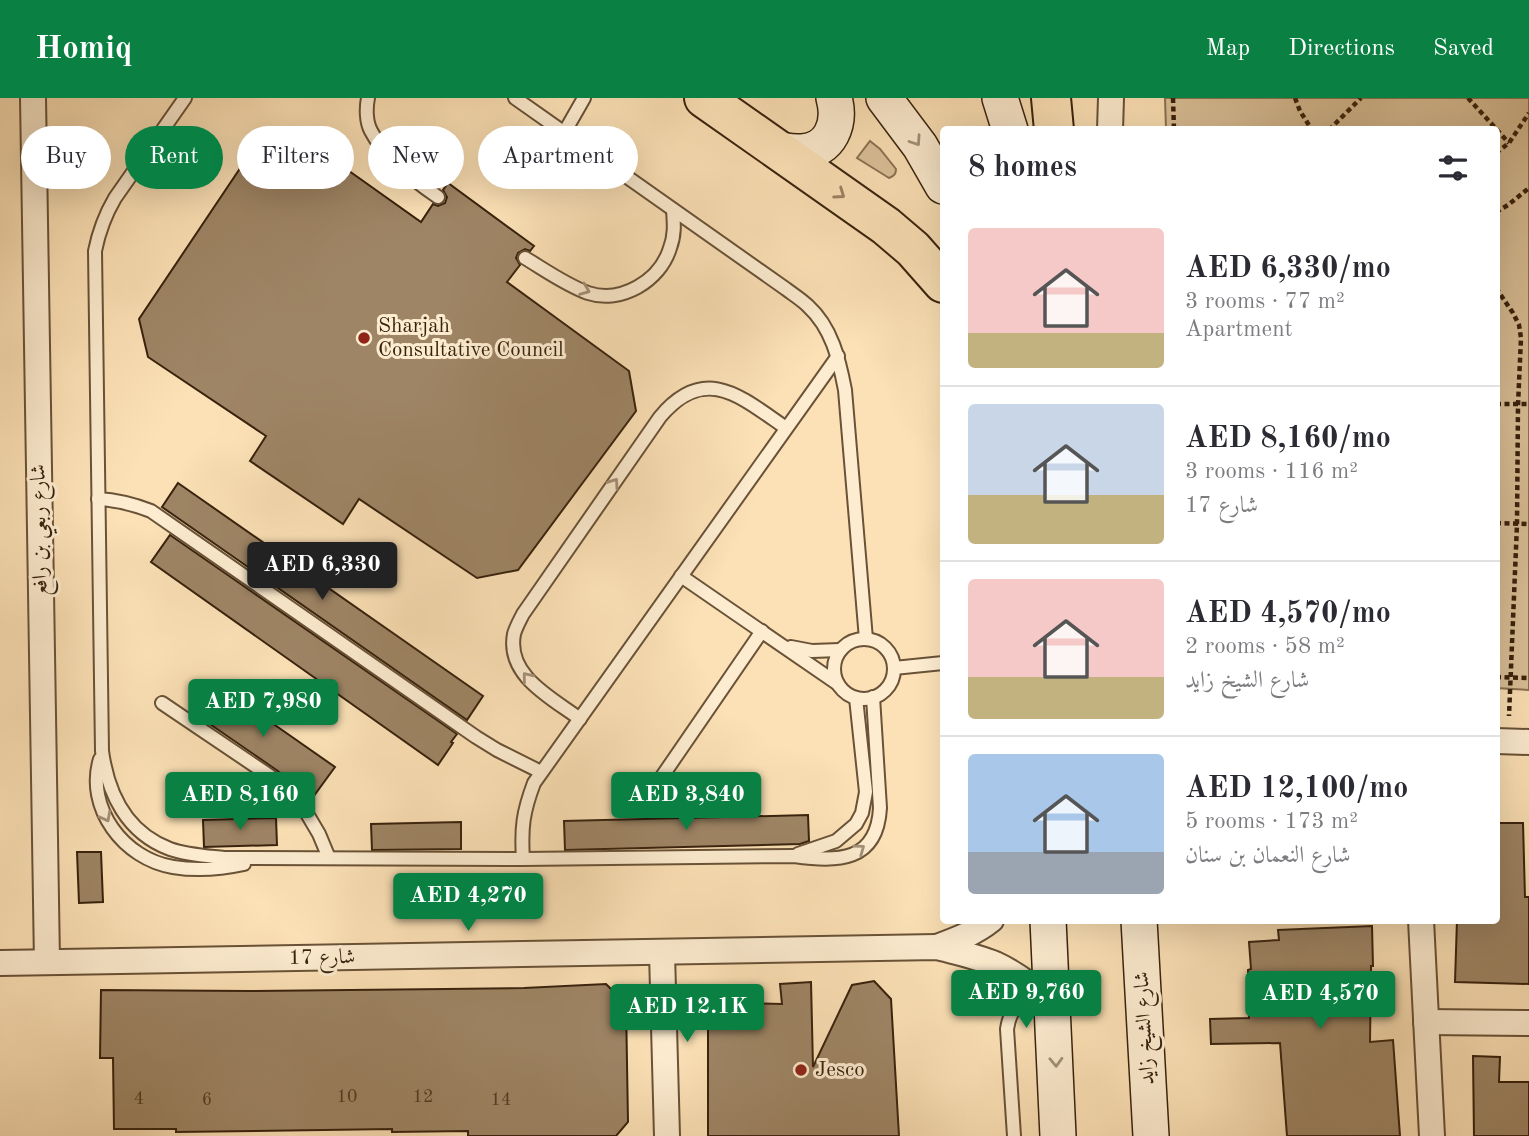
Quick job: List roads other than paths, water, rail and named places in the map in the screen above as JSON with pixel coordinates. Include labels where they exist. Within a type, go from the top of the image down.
[{"type":"main road","points":[[704,98],[886,226],[913,249],[940,280]]},
{"type":"main road","points":[[778,150],[812,150],[829,139],[837,121],[834,98]]},
{"type":"main road","points":[[884,98],[920,146],[940,181]]},
{"type":"main road","points":[[1000,98],[1009,126]]},
{"type":"main road","points":[[1051,98],[1054,126]]},
{"type":"main road","points":[[1048,924],[1058,1136]]},
{"type":"main road","name":"شارع الشيخ زايد","points":[[1139,924],[1151,1136]]},
{"type":"street","name":"شارع ربعي بن رافع","points":[[33,98],[47,962]]},
{"type":"street","points":[[1111,98],[1111,126]]},
{"type":"street","name":"شارع 17","points":[[937,947],[957,940],[986,924]]},
{"type":"street","points":[[1422,924],[1432,1136]]},
{"type":"street","name":"شارع 17","points":[[0,963],[937,947],[996,965],[1025,981],[1053,1004]]},
{"type":"street","points":[[662,953],[667,1136]]},
{"type":"street","points":[[1426,1022],[1529,1023]]},
{"type":"lane","points":[[185,98],[115,198],[99,232],[95,251],[102,751],[111,792],[135,826],[170,849],[187,854],[224,858],[848,857],[862,850],[879,824],[873,697]]},
{"type":"lane","points":[[368,98],[366,107],[369,129],[400,166],[438,197]]},
{"type":"lane","points":[[515,98],[554,126]]},
{"type":"lane","points":[[568,126],[584,98]]},
{"type":"lane","points":[[638,185],[809,307],[827,330],[838,356],[845,390],[866,639]]},
{"type":"lane","points":[[525,258],[588,293],[607,297],[628,293],[646,282],[660,268],[670,250],[674,230],[673,210]]},
{"type":"lane","points":[[523,859],[521,832],[525,807],[534,783],[838,356]]},
{"type":"lane","points":[[580,719],[535,686],[522,672],[513,653],[514,633],[523,614],[660,417],[672,403],[688,393],[706,388],[724,390],[742,397],[786,428]]},
{"type":"lane","points":[[98,499],[134,504],[151,511],[476,737],[541,772]]},
{"type":"lane","points":[[681,576],[784,645],[856,698],[873,697],[886,689],[892,680],[894,668],[885,648],[866,639],[847,643],[836,658],[834,670],[838,684]]},
{"type":"lane","points":[[661,778],[762,631]]},
{"type":"lane","points":[[784,645],[812,651],[840,650]]},
{"type":"lane","points":[[894,668],[940,663]]},
{"type":"lane","points":[[794,856],[836,841],[856,824],[862,813],[866,792],[856,698]]},
{"type":"lane","points":[[162,703],[270,776],[290,793],[313,823],[329,858]]},
{"type":"lane","points":[[861,744],[876,744]]},
{"type":"lane","points":[[102,751],[97,768],[99,803],[116,834],[132,849],[151,861],[172,867],[195,869],[229,867],[261,858]]},
{"type":"lane","points":[[1014,1136],[1007,1029],[1009,1017],[1017,1006],[1027,1000],[1039,999],[1053,1004]]},
{"type":"place","name":"Sharjah Consultative Council","points":[[364,338]]},
{"type":"place","name":"Jesco","points":[[801,1070]]}]
